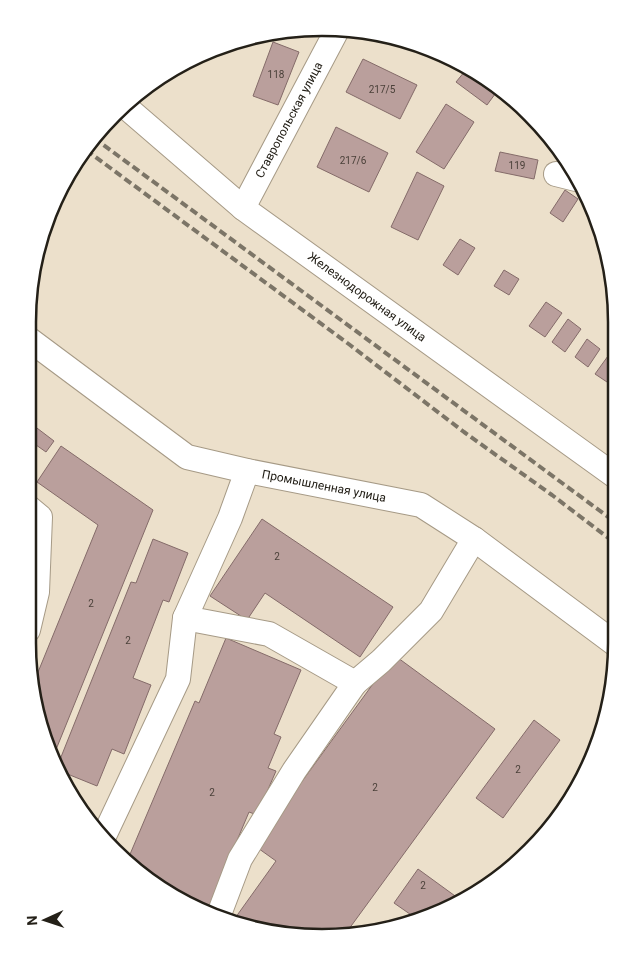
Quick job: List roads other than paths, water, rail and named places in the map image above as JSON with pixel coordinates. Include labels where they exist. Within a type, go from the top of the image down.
[{"type":"street","name":"Ставропольская улица","points":[[243,208],[334,37]]},
{"type":"street","name":"Железнодорожная улица","points":[[130,111],[243,208],[608,471]]},
{"type":"street","name":"Промышленная улица","points":[[36,351],[187,457],[246,471],[421,505],[474,539],[608,638]]},
{"type":"street","points":[[107,831],[178,679],[185,618],[230,518],[246,471]]},
{"type":"street","points":[[36,514],[40,517],[36,596]]},
{"type":"street","points":[[221,910],[240,859],[294,771],[355,683],[381,662],[431,611],[474,539]]},
{"type":"street","points":[[185,618],[269,634],[355,683]]},
{"type":"railway","points":[[100,142],[608,517]]},
{"type":"railway","points":[[91,154],[608,538]]}]
